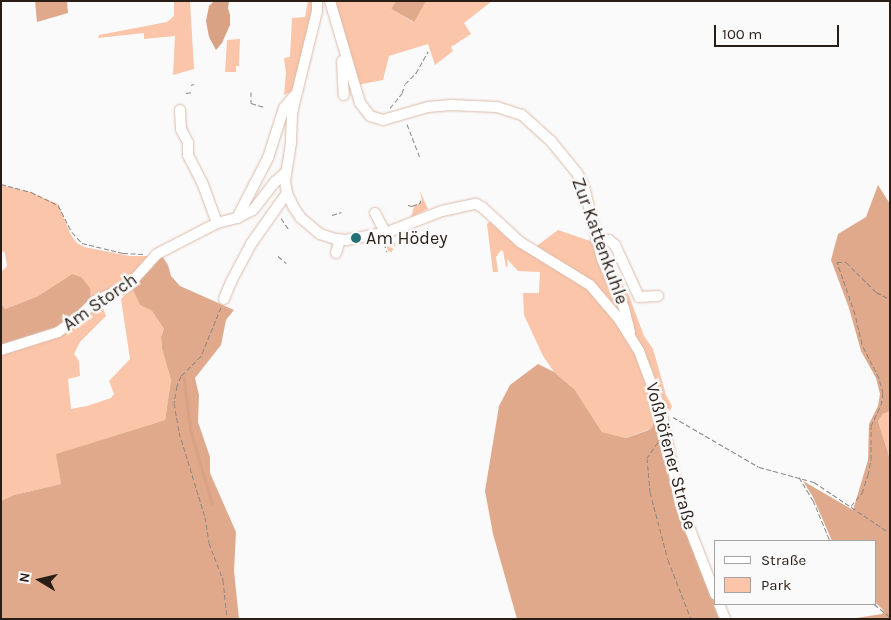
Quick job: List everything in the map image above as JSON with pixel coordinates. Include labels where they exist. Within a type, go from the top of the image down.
[{"type":"street","name":"Voßhöfener Straße","points":[[316,1],[317,11],[292,113],[291,144],[285,173],[287,193],[294,208],[310,228],[326,237],[340,240],[385,232],[442,211],[476,204],[482,207],[520,242],[590,285],[599,293],[640,350],[661,410],[680,504],[714,591]]},
{"type":"street","name":"Zur Kattenkuhle","points":[[330,1],[340,41],[364,111],[375,118],[383,120],[428,107],[451,105],[506,108],[531,121],[564,157],[584,187],[596,240],[624,308],[631,336]]},
{"type":"street","points":[[340,41],[344,94]]},
{"type":"street","points":[[238,218],[268,158],[284,108],[291,97],[296,95]]},
{"type":"street","points":[[180,110],[181,129],[188,143],[188,155],[202,182],[217,223]]},
{"type":"street","points":[[564,157],[573,150]]},
{"type":"street","name":"Am Storch","points":[[1,350],[58,332],[80,316],[95,301],[128,286],[157,254],[217,223],[238,218],[253,210],[275,182],[285,173]]},
{"type":"street","points":[[224,300],[231,282],[251,244],[287,193]]},
{"type":"street","points":[[376,213],[385,232]]},
{"type":"street","points":[[336,253],[340,240]]},
{"type":"street","points":[[596,240],[609,240],[615,245],[639,297],[658,296]]},
{"type":"street","points":[[719,605],[725,619]]},
{"type":"path","points":[[386,113],[402,93],[405,84],[416,73],[428,51]]},
{"type":"path","points":[[186,92],[194,92]]},
{"type":"path","points":[[252,92],[251,103],[260,104],[264,107]]},
{"type":"path","points":[[404,114],[420,158]]},
{"type":"path","points":[[1,184],[30,192],[58,205],[72,232],[82,243],[123,253],[157,254]]},
{"type":"path","points":[[408,205],[412,206],[420,203],[421,200]]},
{"type":"path","points":[[274,212],[289,230]]},
{"type":"path","points":[[332,215],[342,212]]},
{"type":"path","points":[[278,256],[286,263]]},
{"type":"path","points":[[851,506],[862,492],[868,475],[872,459],[872,426],[881,405],[883,393],[879,378],[862,344],[855,314],[838,262],[846,262],[876,292],[890,299]]},
{"type":"path","points":[[224,300],[201,356],[181,376],[174,403],[179,432],[205,517],[209,543],[223,580],[227,619]]},
{"type":"path","points":[[661,410],[759,467],[799,476],[814,482],[890,533]]},
{"type":"path","points":[[665,433],[648,458],[650,492],[668,560],[691,619]]},
{"type":"path","points":[[799,476],[813,500],[830,540]]},
{"type":"path","points":[[875,605],[890,617]]},
{"type":"green space","points":[[174,1],[190,1],[194,69],[173,75],[175,36],[144,39],[144,33],[98,38],[99,35],[167,22],[174,16]]},
{"type":"green space","points":[[308,1],[314,1],[315,13],[293,91],[284,95],[286,73],[284,58],[290,57],[292,18],[305,17]]},
{"type":"green space","points":[[333,1],[396,1],[391,9],[413,22],[426,1],[492,1],[464,23],[471,34],[451,47],[453,51],[435,65],[428,44],[389,56],[383,80],[357,85]]},
{"type":"green space","points":[[240,39],[239,66],[236,66],[236,72],[225,72],[227,40]]},
{"type":"green space","points":[[1,185],[30,192],[58,204],[71,235],[77,243],[84,247],[130,256],[149,256],[137,275],[91,301],[72,274],[38,296],[5,309],[1,303],[1,272],[7,266],[5,253],[1,250]]},
{"type":"green space","points":[[420,191],[428,209],[411,217],[414,207],[422,201]]},
{"type":"green space","points":[[491,221],[505,236],[595,294],[636,349],[657,413],[654,414],[652,428],[626,438],[602,432],[575,390],[554,372],[543,356],[524,315],[523,293],[539,293],[540,272],[518,271],[507,259],[508,266],[506,267],[503,251],[501,250],[496,257],[498,272],[493,272],[487,224]]},
{"type":"green space","points":[[558,230],[593,242],[625,318],[608,299],[534,248]]},
{"type":"green space","points":[[392,237],[396,246],[389,247],[394,249],[391,252],[388,251],[384,239]]},
{"type":"green space","points":[[604,252],[629,296],[644,336],[653,349],[666,395],[672,406],[670,411],[635,337]]},
{"type":"green space","points":[[132,288],[140,305],[152,311],[164,329],[161,337],[162,349],[171,380],[165,420],[57,454],[61,484],[14,495],[1,501],[1,354],[100,301],[106,316],[80,342],[74,354],[79,361],[80,376],[68,379],[71,409],[111,398],[114,394],[109,381],[130,359],[121,299]]},
{"type":"green space","points":[[890,411],[890,459],[878,421],[883,414]]},
{"type":"shaded area","points":[[35,1],[67,1],[68,13],[37,22]]},
{"type":"shaded area","points":[[214,1],[229,1],[230,15],[230,25],[222,43],[216,50],[209,37],[206,21],[209,6]]},
{"type":"shaded area","points":[[396,1],[426,1],[414,22],[391,9]]},
{"type":"shaded area","points":[[878,185],[890,204],[890,411],[883,414],[878,421],[890,459],[890,619],[850,619],[882,614],[884,611],[876,603],[876,540],[832,540],[813,497],[803,481],[853,510],[868,460],[869,424],[878,406],[880,394],[876,378],[861,351],[849,308],[831,260],[838,234],[866,217]]},
{"type":"shaded area","points":[[162,256],[168,265],[171,276],[180,286],[234,310],[226,320],[221,345],[195,378],[199,395],[198,422],[210,457],[210,473],[236,532],[234,571],[239,619],[1,619],[1,501],[14,495],[61,484],[56,454],[165,420],[171,380],[162,349],[161,337],[164,329],[152,311],[140,305],[132,288]]},
{"type":"shaded area","points":[[72,274],[81,277],[90,288],[91,301],[60,328],[1,348],[1,303],[5,309],[38,296]]},
{"type":"shaded area","points":[[538,364],[554,372],[575,390],[602,432],[626,438],[652,428],[654,414],[657,413],[691,546],[714,600],[714,605],[716,605],[722,619],[517,619],[493,534],[485,491],[499,406],[510,385]]},
{"type":"waterway","points":[[184,378],[191,431],[212,503]]},
{"type":"place","name":"Am Hödey","points":[[356,238]]}]
